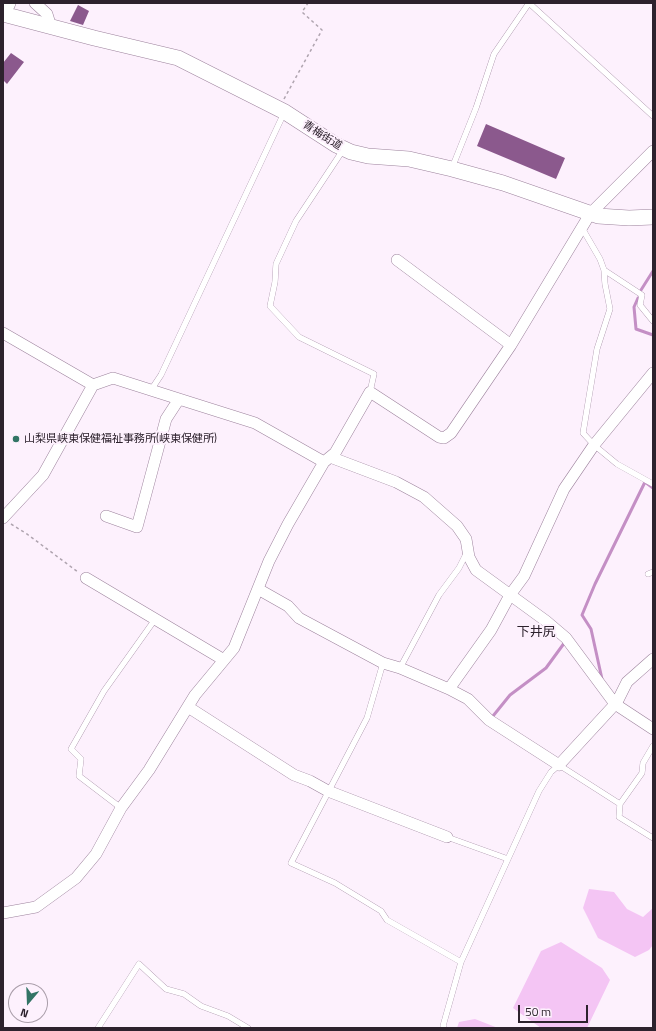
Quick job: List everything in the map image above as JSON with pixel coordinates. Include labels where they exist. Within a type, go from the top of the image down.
[{"type":"main road","points":[[3,14],[8,3]]},
{"type":"main road","name":"青梅街道","points":[[3,14],[178,58],[282,111],[344,150],[368,156],[409,159],[452,169],[503,183],[598,216],[629,218],[653,217]]},
{"type":"street","points":[[35,3],[47,14],[51,27]]},
{"type":"street","points":[[3,913],[36,907],[76,878],[96,854],[121,808],[149,770],[195,695],[234,648],[272,555],[288,524],[327,460],[335,453],[370,392],[438,437],[444,438],[451,433],[511,345],[590,214],[653,151]]},
{"type":"street","points":[[397,260],[511,345]]},
{"type":"street","points":[[3,333],[93,385]]},
{"type":"street","points":[[449,689],[491,630],[510,595],[524,576],[564,489],[594,446],[653,373]]},
{"type":"street","points":[[6,521],[43,475],[93,385],[113,378],[255,423],[327,460],[396,482],[424,497],[457,526],[466,539],[469,557],[476,570],[546,621],[566,638],[616,703],[653,729]]},
{"type":"street","points":[[106,516],[137,527],[166,419],[179,400]]},
{"type":"street","points":[[86,578],[156,618],[224,660]]},
{"type":"street","points":[[258,589],[288,606],[299,618],[383,663],[400,668],[449,689],[468,699],[489,720],[559,766],[616,703],[627,682],[653,659]]},
{"type":"street","points":[[188,707],[294,775],[310,781],[328,791],[447,837]]},
{"type":"lane","points":[[452,169],[476,108],[494,54],[529,3],[653,116]]},
{"type":"lane","points":[[151,391],[161,375],[282,111]]},
{"type":"lane","points":[[344,150],[292,228],[276,264],[275,282],[270,306],[299,337],[374,374],[370,392]]},
{"type":"lane","points":[[582,228],[600,259],[604,270],[610,309],[597,349],[583,433],[594,446],[617,464],[653,484]]},
{"type":"lane","points":[[604,270],[642,295],[640,305],[653,321]]},
{"type":"lane","points":[[400,668],[439,595],[459,568],[468,550]]},
{"type":"lane","points":[[121,808],[79,776],[82,759],[71,749],[104,691],[156,618]]},
{"type":"lane","points":[[383,663],[367,718],[291,863],[335,883],[381,910],[387,920],[461,962]]},
{"type":"lane","points":[[653,746],[643,763],[642,773],[620,804],[619,817],[653,838]]},
{"type":"lane","points":[[444,1028],[443,1026],[461,962],[539,791],[552,772],[559,766],[620,804]]},
{"type":"lane","points":[[447,837],[508,859]]},
{"type":"lane","points":[[98,1028],[139,964],[166,988],[184,994],[201,1006],[232,1018],[248,1028]]},
{"type":"path","points":[[282,111],[322,30],[302,12],[308,3]]},
{"type":"path","points":[[6,521],[27,534],[86,578]]},
{"type":"shaded area","points":[[589,889],[614,892],[627,909],[643,917],[653,908],[653,945],[649,950],[635,957],[598,938],[583,908]]},
{"type":"shaded area","points":[[561,942],[602,968],[610,980],[587,1028],[541,1028],[513,1008],[541,951]]},
{"type":"shaded area","points":[[475,1019],[498,1028],[457,1028],[459,1022]]},
{"type":"building","points":[[78,5],[89,11],[83,25],[70,21]]},
{"type":"building","points":[[11,53],[24,62],[7,84],[3,80],[3,63]]},
{"type":"building","points":[[486,124],[565,158],[556,179],[477,146]]},
{"type":"waterway","points":[[641,290],[653,271]]},
{"type":"waterway","points":[[638,298],[634,307],[636,329],[653,335]]},
{"type":"waterway","points":[[602,679],[591,629],[582,615],[595,584],[645,482],[653,488]]},
{"type":"waterway","points":[[493,716],[510,695],[546,668],[565,642]]},
{"type":"place","name":"山梨県峡東保健福祉事務所(峡東保健所)","points":[[16,439]]},
{"type":"district","name":"下井尻","points":[[536,633]]}]
